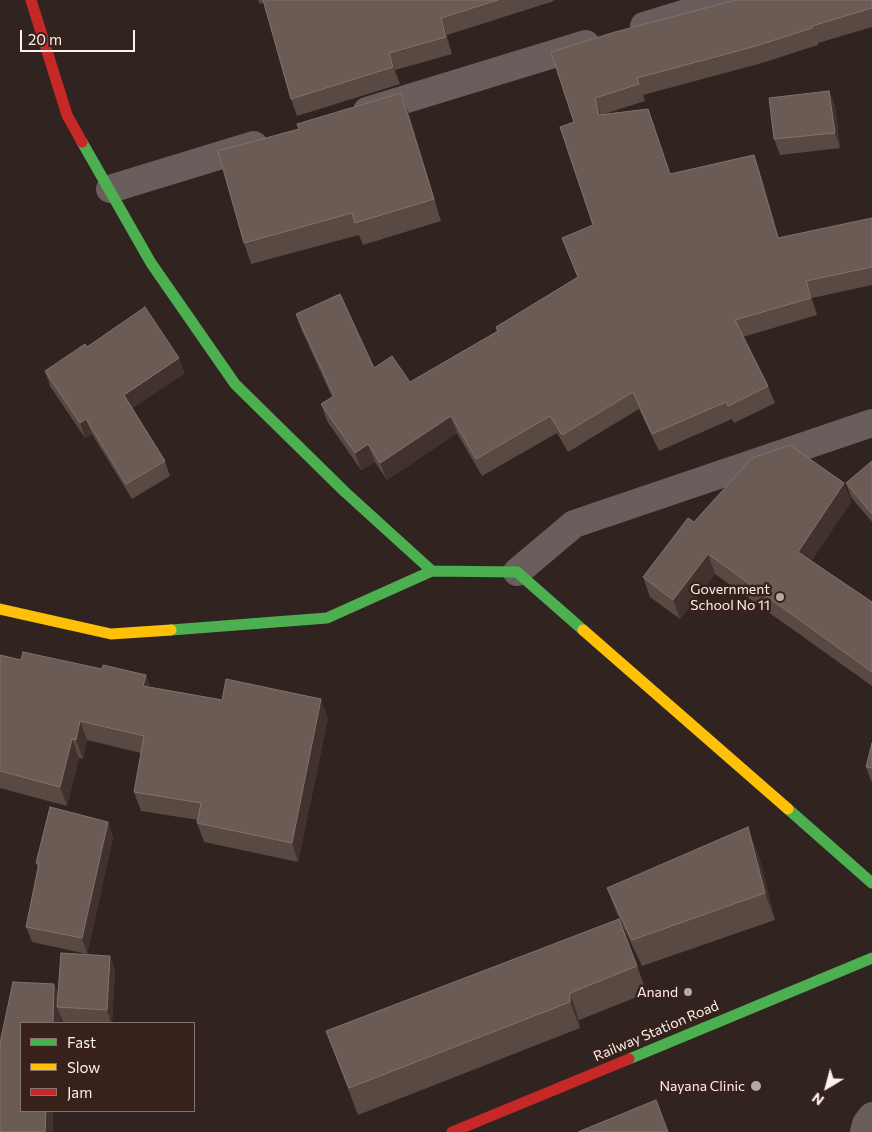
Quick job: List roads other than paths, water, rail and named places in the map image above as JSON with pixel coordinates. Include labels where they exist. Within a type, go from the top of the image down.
[{"type":"street","points":[[31,0],[67,115],[151,263],[235,384],[345,492],[432,571]]},
{"type":"street","points":[[348,116],[730,0]]},
{"type":"street","points":[[110,189],[281,137]]},
{"type":"street","points":[[517,572],[574,524],[872,423]]},
{"type":"street","points":[[0,610],[111,634],[327,618],[432,571],[517,572],[872,883]]},
{"type":"street","name":"Railway Station Road","points":[[452,1132],[872,958]]},
{"type":"street","points":[[864,1132],[866,1124],[872,1116]]},
{"type":"place","name":"Government School No 11","points":[[780,597]]},
{"type":"place","name":"Anand","points":[[688,992]]},
{"type":"place","name":"Nayana Clinic","points":[[756,1086]]}]
